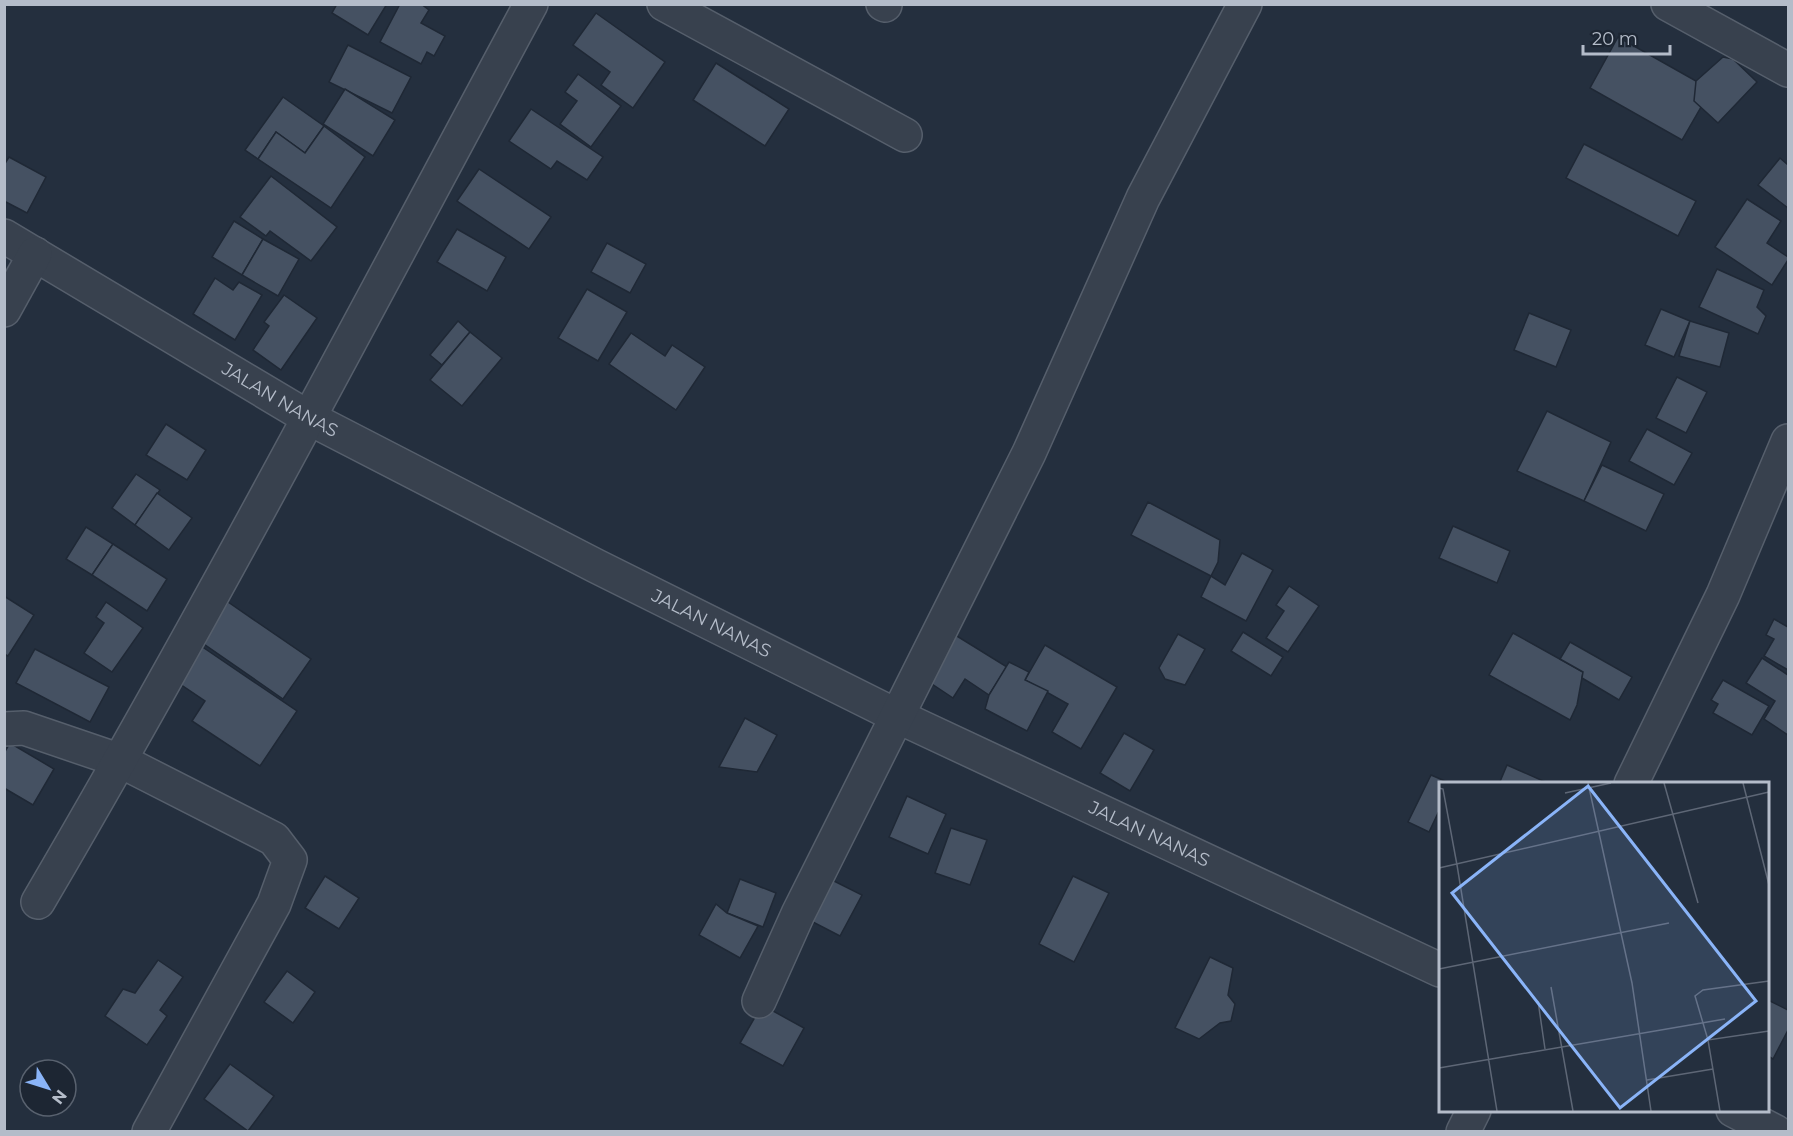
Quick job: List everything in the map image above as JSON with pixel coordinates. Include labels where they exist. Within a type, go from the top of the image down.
[{"type":"street","points":[[38,902],[121,761],[309,418],[531,4]]},
{"type":"street","points":[[664,4],[905,135]]},
{"type":"street","points":[[759,1001],[798,914],[1029,453],[1143,198],[1245,4]]},
{"type":"street","points":[[1668,4],[1788,70]]},
{"type":"street","name":"JALAN NANAS","points":[[4,236],[309,418],[596,566],[897,716],[1439,970]]},
{"type":"street","points":[[4,310],[35,254]]},
{"type":"street","points":[[1632,782],[1723,595],[1788,441]]},
{"type":"street","points":[[4,729],[24,728],[121,761],[274,839],[290,860],[274,904],[149,1131]]},
{"type":"street","points":[[1463,1131],[1473,1112]]},
{"type":"street","points":[[1737,1112],[1776,1131]]},
{"type":"street","points":[[1786,1131],[1788,1125]]},
{"type":"building","points":[[337,4],[387,4],[368,35],[332,13]]},
{"type":"building","points":[[400,4],[421,4],[429,10],[421,23],[445,36],[434,56],[427,52],[421,64],[380,42]]},
{"type":"building","points":[[596,13],[665,62],[633,108],[601,85],[610,72],[573,45]]},
{"type":"building","points":[[1618,37],[1696,81],[1701,107],[1682,140],[1590,88]]},
{"type":"building","points":[[348,45],[411,77],[392,113],[329,82]]},
{"type":"building","points":[[1723,57],[1733,59],[1757,82],[1718,123],[1694,101],[1696,81]]},
{"type":"building","points":[[716,63],[789,109],[765,146],[693,100]]},
{"type":"building","points":[[578,74],[621,106],[591,147],[560,124],[577,101],[565,92]]},
{"type":"building","points":[[345,89],[395,120],[373,156],[323,124]]},
{"type":"building","points":[[283,97],[324,126],[305,153],[276,132],[258,159],[245,150]]},
{"type":"building","points":[[531,109],[603,157],[587,180],[557,161],[551,169],[509,141]]},
{"type":"building","points":[[324,126],[365,157],[331,208],[258,159],[276,132],[305,153]]},
{"type":"building","points":[[1584,144],[1696,201],[1678,236],[1566,178]]},
{"type":"building","points":[[9,157],[46,177],[27,213],[4,201],[4,165]]},
{"type":"building","points":[[1780,158],[1788,165],[1788,208],[1758,185]]},
{"type":"building","points":[[479,169],[551,217],[529,249],[457,201]]},
{"type":"building","points":[[271,176],[337,227],[311,261],[270,231],[266,236],[240,217]]},
{"type":"building","points":[[1747,199],[1781,221],[1767,243],[1788,257],[1788,260],[1772,285],[1715,247]]},
{"type":"building","points":[[234,221],[263,239],[242,275],[212,257]]},
{"type":"building","points":[[457,229],[506,257],[487,291],[437,262]]},
{"type":"building","points":[[263,239],[299,259],[278,296],[242,275]]},
{"type":"building","points":[[607,243],[646,264],[630,293],[591,272]]},
{"type":"building","points":[[1717,269],[1764,290],[1757,307],[1766,316],[1758,334],[1699,307]]},
{"type":"building","points":[[215,278],[233,290],[239,282],[262,295],[235,340],[193,314]]},
{"type":"building","points":[[587,289],[627,312],[598,361],[558,338]]},
{"type":"building","points":[[284,295],[317,318],[281,370],[253,350],[269,326],[264,322]]},
{"type":"building","points":[[1661,309],[1690,321],[1674,357],[1645,345]]},
{"type":"building","points":[[1529,313],[1571,330],[1556,367],[1514,350]]},
{"type":"building","points":[[458,321],[470,332],[442,365],[430,355]]},
{"type":"building","points":[[1690,321],[1729,333],[1720,367],[1679,356]]},
{"type":"building","points":[[470,332],[502,358],[462,406],[430,380]]},
{"type":"building","points":[[631,333],[665,356],[672,345],[705,367],[676,410],[609,364]]},
{"type":"building","points":[[1677,377],[1707,392],[1686,433],[1656,418]]},
{"type":"building","points":[[1547,411],[1611,442],[1584,501],[1517,471]]},
{"type":"building","points":[[166,424],[206,450],[187,480],[146,455]]},
{"type":"building","points":[[1647,429],[1692,453],[1674,485],[1629,461]]},
{"type":"building","points":[[1602,465],[1664,494],[1646,531],[1584,501]]},
{"type":"building","points":[[136,474],[160,490],[135,525],[112,508]]},
{"type":"building","points":[[157,493],[192,518],[169,550],[135,525]]},
{"type":"building","points":[[1148,502],[1220,540],[1218,562],[1211,576],[1131,535]]},
{"type":"building","points":[[1453,526],[1510,551],[1497,583],[1439,558]]},
{"type":"building","points":[[86,527],[113,544],[92,575],[66,559]]},
{"type":"building","points":[[113,544],[167,579],[147,611],[92,575]]},
{"type":"building","points":[[1242,553],[1273,570],[1246,621],[1201,597],[1211,576],[1225,585]]},
{"type":"building","points":[[1289,586],[1319,606],[1288,652],[1266,638],[1284,611],[1276,605]]},
{"type":"building","points":[[4,596],[34,615],[8,656],[4,654]]},
{"type":"building","points":[[106,602],[143,628],[112,672],[84,653],[104,623],[96,617]]},
{"type":"building","points":[[228,602],[311,659],[283,699],[201,642]]},
{"type":"building","points":[[1774,619],[1788,627],[1788,670],[1764,656],[1774,639],[1766,635]]},
{"type":"building","points":[[1243,632],[1283,657],[1271,676],[1231,651]]},
{"type":"building","points":[[952,633],[1007,667],[989,695],[965,679],[953,698],[923,678]]},
{"type":"building","points":[[1513,633],[1583,672],[1577,705],[1570,720],[1489,675]]},
{"type":"building","points":[[1178,634],[1205,649],[1185,685],[1165,679],[1159,668]]},
{"type":"building","points":[[1570,642],[1632,677],[1619,700],[1582,678],[1583,672],[1560,659]]},
{"type":"building","points":[[1045,645],[1117,687],[1081,749],[1052,732],[1068,704],[1025,680]]},
{"type":"building","points":[[201,646],[297,711],[260,766],[192,721],[205,701],[177,682]]},
{"type":"building","points":[[35,649],[109,687],[90,722],[16,683]]},
{"type":"building","points":[[1762,658],[1788,675],[1788,735],[1764,719],[1775,701],[1746,683]]},
{"type":"building","points":[[1009,662],[1029,672],[1025,680],[1048,691],[1027,731],[985,709],[989,695]]},
{"type":"building","points":[[1723,680],[1769,706],[1752,735],[1713,713],[1718,704],[1711,700]]},
{"type":"building","points":[[745,718],[777,735],[757,772],[719,767]]},
{"type":"building","points":[[1124,733],[1154,750],[1130,791],[1100,773]]},
{"type":"building","points":[[10,743],[54,769],[33,805],[4,788],[4,753]]},
{"type":"building","points":[[1507,765],[1545,782],[1500,782]]},
{"type":"building","points":[[1431,775],[1447,782],[1439,782],[1439,814],[1429,832],[1408,822]]},
{"type":"building","points":[[907,796],[946,814],[928,854],[889,837]]},
{"type":"building","points":[[951,828],[987,840],[970,885],[935,873]]},
{"type":"building","points":[[325,876],[359,898],[339,929],[305,908]]},
{"type":"building","points":[[1073,876],[1109,893],[1074,962],[1039,944]]},
{"type":"building","points":[[740,879],[776,893],[763,927],[727,913]]},
{"type":"building","points":[[830,879],[862,895],[840,936],[809,920]]},
{"type":"building","points":[[716,904],[727,913],[758,926],[740,958],[699,935]]},
{"type":"building","points":[[1210,957],[1233,968],[1228,995],[1235,1004],[1231,1021],[1220,1023],[1199,1039],[1175,1028]]},
{"type":"building","points":[[158,960],[183,977],[160,1010],[167,1016],[147,1045],[105,1016],[123,989],[135,993]]},
{"type":"building","points":[[287,971],[315,992],[293,1023],[264,1002]]},
{"type":"building","points":[[1769,1000],[1788,1010],[1788,1030],[1773,1059],[1769,1057]]},
{"type":"building","points":[[762,1005],[804,1028],[783,1066],[740,1043]]},
{"type":"building","points":[[230,1064],[274,1096],[248,1131],[204,1099]]}]
